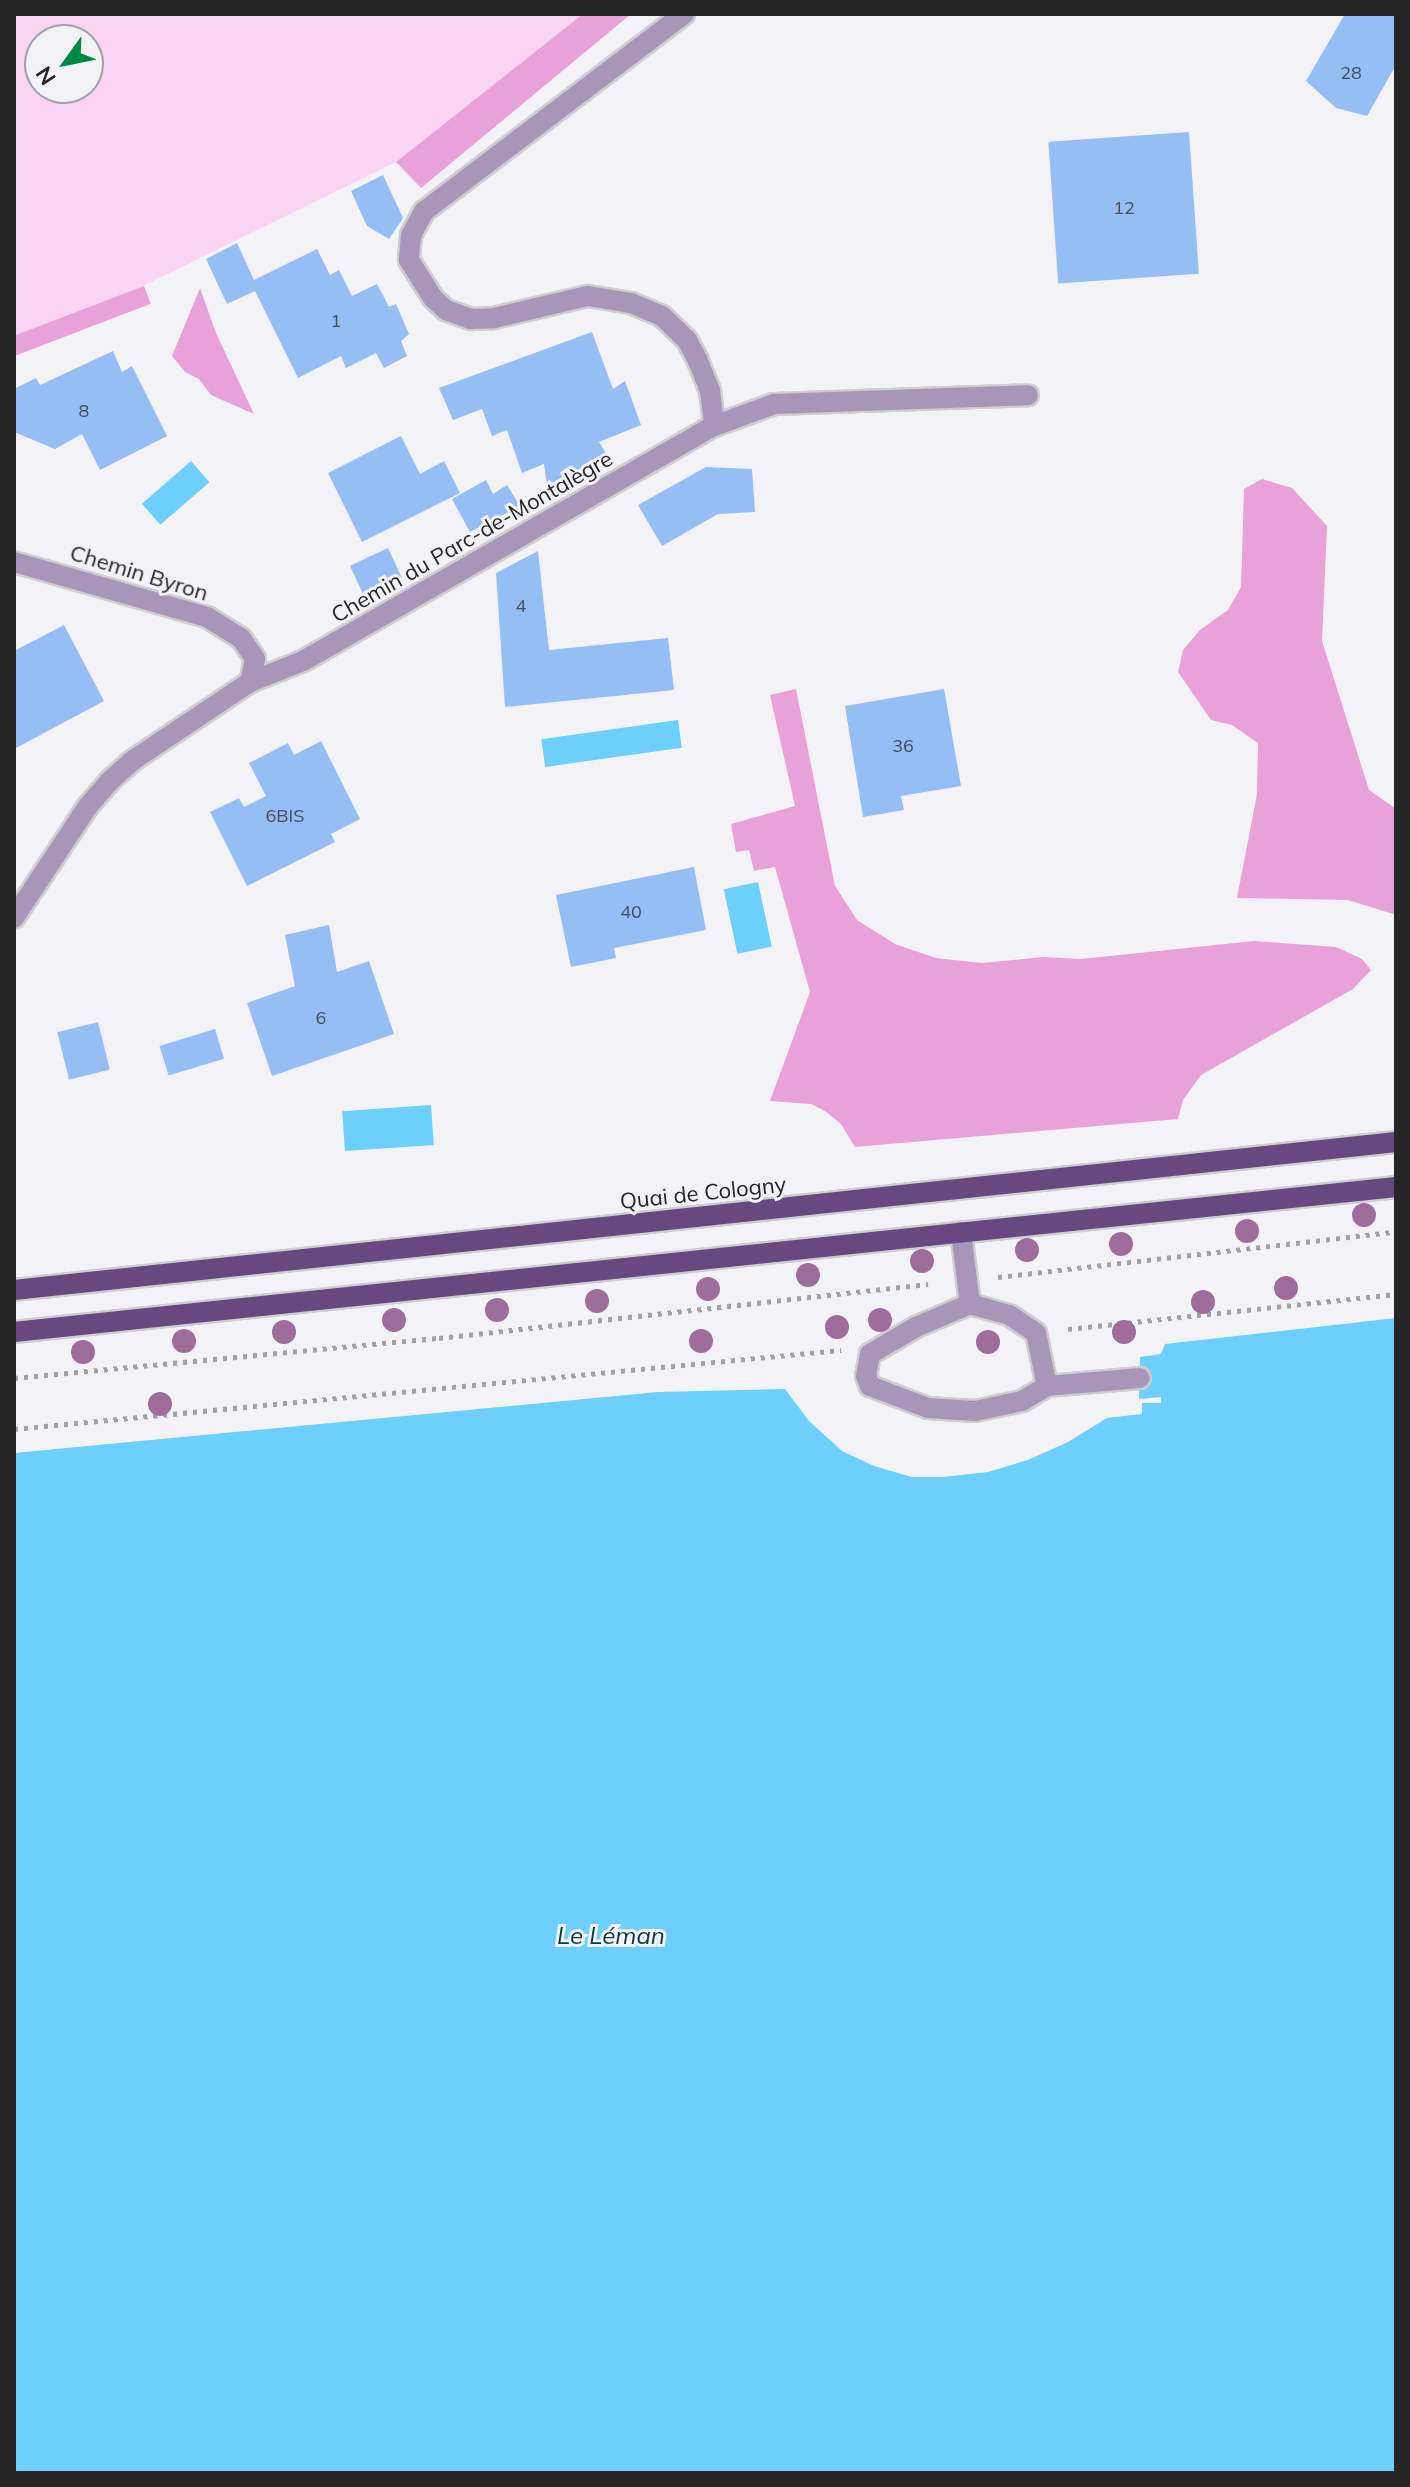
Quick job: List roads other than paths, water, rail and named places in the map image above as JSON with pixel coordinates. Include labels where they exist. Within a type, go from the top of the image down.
[{"type":"main road","name":"Quai de Cologny","points":[[14,1290],[1396,1142]]},
{"type":"main road","points":[[14,1332],[1396,1187]]},
{"type":"street","points":[[684,14],[424,211],[411,235],[409,260],[421,284],[439,304],[471,319],[505,316],[560,300],[588,296],[631,303],[662,316],[687,340],[698,361],[710,391],[714,426]]},
{"type":"street","name":"Chemin du Parc-de-Montalègre","points":[[250,682],[303,661],[714,426],[774,404],[1028,395]]},
{"type":"street","name":"Chemin Byron","points":[[14,562],[207,617],[241,638],[251,650],[254,668],[250,682]]},
{"type":"street","points":[[14,918],[88,806],[109,782],[132,761],[250,682]]},
{"type":"street","points":[[961,1232],[970,1304]]},
{"type":"street","points":[[1047,1386],[1036,1333],[1009,1315],[970,1304],[916,1327],[870,1354],[866,1376],[870,1386],[928,1408],[975,1411],[1022,1401],[1047,1386],[1140,1378]]},
{"type":"water","points":[[191,461],[209,482],[160,525],[142,504]]},
{"type":"water","points":[[678,720],[682,748],[545,767],[541,739]]},
{"type":"water","points":[[758,882],[772,947],[737,954],[724,889]]},
{"type":"water","points":[[431,1105],[434,1145],[345,1151],[342,1111]]},
{"type":"water","name":"Le Léman","points":[[1396,1318],[1396,2473],[14,2473],[14,1453],[658,1392],[785,1389],[809,1421],[842,1451],[874,1466],[912,1477],[943,1477],[988,1472],[1028,1460],[1068,1442],[1107,1418],[1142,1414],[1142,1403],[1161,1403],[1161,1397],[1139,1399],[1140,1357],[1161,1354],[1165,1344]]}]
